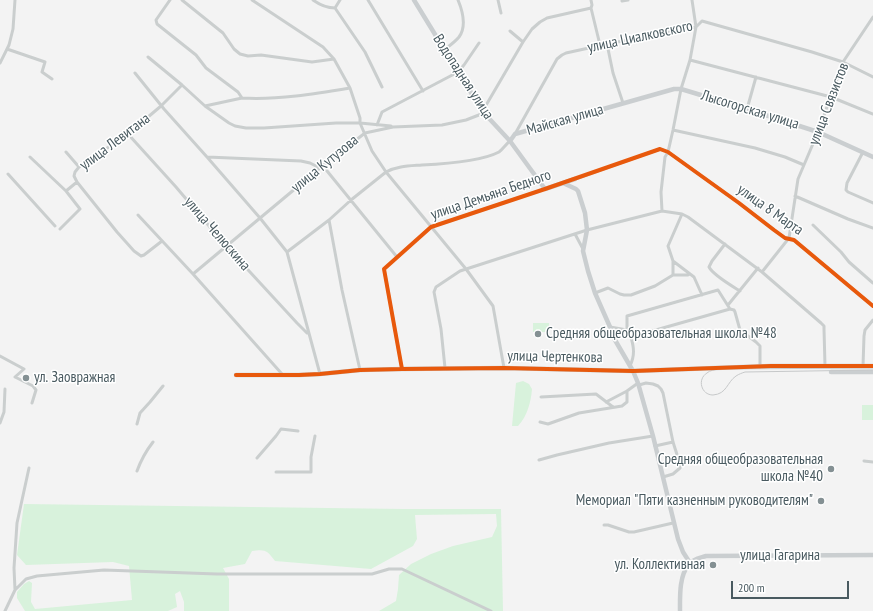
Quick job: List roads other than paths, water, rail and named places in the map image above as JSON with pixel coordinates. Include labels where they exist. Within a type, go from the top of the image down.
[{"type":"street","points":[[0,64],[8,49],[13,29],[15,0]]},
{"type":"street","points":[[170,0],[156,20],[157,24],[196,55],[206,68],[238,92],[242,98]]},
{"type":"street","points":[[182,0],[223,33],[234,49],[240,54],[248,56],[261,55],[312,62],[334,59]]},
{"type":"street","points":[[252,0],[323,47],[334,59],[350,88],[360,118],[360,123],[372,151],[386,172],[466,269],[494,306],[504,368]]},
{"type":"street","points":[[312,0],[325,7],[335,8]]},
{"type":"street","points":[[335,8],[340,0]]},
{"type":"street","points":[[368,0],[423,91]]},
{"type":"street","name":"Водопадная улица","points":[[414,0],[484,113],[510,141],[545,190]]},
{"type":"street","points":[[444,50],[459,38],[462,32],[464,23],[458,0]]},
{"type":"street","points":[[498,0],[501,13]]},
{"type":"street","points":[[591,0],[591,8],[600,45]]},
{"type":"street","points":[[622,1],[628,0]]},
{"type":"street","points":[[662,211],[661,192],[665,157],[668,152],[681,89],[690,60],[696,27],[692,0]]},
{"type":"street","points":[[335,8],[365,52],[382,87]]},
{"type":"street","points":[[484,113],[485,107],[522,42],[532,29],[547,18],[591,8]]},
{"type":"street","name":"улица Связистов","points":[[789,238],[798,179],[818,132],[843,62],[873,16]]},
{"type":"street","name":"улица Циалковского","points":[[515,134],[557,59],[566,52],[696,27],[702,22],[812,52],[843,62],[873,77]]},
{"type":"street","points":[[510,31],[522,42]]},
{"type":"street","points":[[377,125],[382,112],[458,72],[478,43]]},
{"type":"street","points":[[607,44],[612,73],[623,103]]},
{"type":"street","points":[[8,49],[45,62],[42,72],[52,79]]},
{"type":"street","points":[[148,57],[182,85],[204,106],[229,124],[235,126],[246,128],[360,123],[393,127]]},
{"type":"street","points":[[690,60],[831,98],[873,114]]},
{"type":"street","points":[[135,73],[161,106],[260,218],[287,252],[320,374]]},
{"type":"street","points":[[747,109],[756,77]]},
{"type":"street","name":"улица Левитана","points":[[162,242],[141,256],[134,251],[107,220],[77,182],[74,176],[75,172],[79,168],[128,134],[161,106],[182,85]]},
{"type":"street","points":[[204,106],[242,98],[258,99],[350,88]]},
{"type":"street","name":"Лысогорская улица","points":[[623,103],[674,89],[681,89],[818,132],[873,157]]},
{"type":"street","name":"Майская улица","points":[[510,141],[515,134],[623,103]]},
{"type":"street","name":"улица Кутузова","points":[[193,274],[321,167],[365,133],[393,127],[442,125],[466,120],[484,113]]},
{"type":"street","points":[[673,130],[755,148],[785,157],[804,165]]},
{"type":"street","name":"улица Челюскина","points":[[128,134],[176,187],[226,246],[308,334]]},
{"type":"street","points":[[287,252],[329,220],[386,172],[392,169],[455,163],[489,156],[500,151],[510,141]]},
{"type":"street","name":"улица Демьяна Бедного","points":[[402,369],[384,269],[431,227],[545,190],[660,149],[668,152]]},
{"type":"street","points":[[66,152],[79,168]]},
{"type":"street","name":"улица 8 Марта","points":[[668,152],[785,238],[794,240],[873,306]]},
{"type":"street","points":[[863,152],[847,183],[846,190],[873,203]]},
{"type":"street","points":[[30,157],[66,191],[80,209],[60,230]]},
{"type":"street","points":[[207,157],[301,161],[321,167],[351,200],[397,257]]},
{"type":"street","points":[[8,174],[55,226]]},
{"type":"street","points":[[66,191],[77,182]]},
{"type":"street","points":[[563,183],[576,189],[585,213],[587,230],[583,251]]},
{"type":"street","points":[[795,196],[848,220],[873,228]]},
{"type":"street","points":[[445,368],[441,329],[434,292],[436,287],[460,270],[587,230],[662,211],[688,216],[758,268],[824,326],[825,366]]},
{"type":"street","points":[[673,275],[673,261],[668,246],[682,214]]},
{"type":"street","points":[[138,215],[282,374]]},
{"type":"street","points":[[329,220],[342,290],[360,370]]},
{"type":"street","points":[[813,225],[841,252],[849,262],[873,283]]},
{"type":"street","points":[[575,234],[583,251],[595,293],[615,340],[634,371],[639,384],[678,539],[683,552],[690,563],[684,572],[680,588],[680,611]]},
{"type":"street","points":[[762,272],[789,238]]},
{"type":"street","points":[[725,244],[709,267],[710,270],[730,286],[740,291]]},
{"type":"street","points":[[673,261],[694,277],[702,295]]},
{"type":"street","points":[[631,337],[729,307],[758,268]]},
{"type":"street","points":[[595,293],[608,288],[620,294],[631,295],[655,286],[673,275],[690,274]]},
{"type":"street","points":[[630,366],[633,358],[633,344],[627,330],[627,316],[718,290],[729,307],[734,310],[740,330],[760,346],[760,366]]},
{"type":"street","points":[[864,366],[865,330],[873,320]]},
{"type":"street","points":[[610,327],[627,330]]},
{"type":"street","points":[[0,356],[24,370],[15,377],[33,386],[36,390],[32,403]]},
{"type":"street","name":"улица Чертенкова","points":[[236,374],[299,375],[360,370],[445,368],[634,371],[760,366],[873,366]]},
{"type":"street","points":[[831,372],[873,372]]},
{"type":"street","points":[[606,402],[639,384],[650,383],[661,389],[665,399],[668,421],[680,464],[680,468],[673,474],[663,477]]},
{"type":"street","points":[[137,424],[140,413],[163,386]]},
{"type":"street","points":[[0,423],[4,412],[5,388]]},
{"type":"street","points":[[540,422],[548,424],[579,413],[622,406],[627,402],[627,391]]},
{"type":"street","points":[[542,397],[596,394],[613,408]]},
{"type":"street","points":[[257,458],[281,429],[298,431]]},
{"type":"street","points":[[276,472],[311,472],[311,457],[315,436]]},
{"type":"street","points":[[539,460],[609,443],[653,436]]},
{"type":"street","points":[[137,471],[146,451],[153,442]]},
{"type":"street","points":[[655,446],[673,442]]},
{"type":"street","points":[[864,462],[873,462]]},
{"type":"street","points":[[15,590],[14,568],[17,523],[29,468]]},
{"type":"street","points":[[604,525],[634,532],[674,523]]},
{"type":"street","name":"улица Гагарина","points":[[690,563],[706,556],[873,555]]},
{"type":"street","points":[[5,611],[15,590],[26,579],[37,576],[104,570],[217,574],[372,574],[389,569],[402,569],[491,611]]},
{"type":"tram line","points":[[873,368],[719,369],[708,372],[702,379],[701,383],[703,390],[713,395],[724,390],[733,378],[745,372],[873,370]]},
{"type":"place","name":"Средняя общеобразовательная школа №48","points":[[538,334]]},
{"type":"place","name":"ул. Заовражная","points":[[26,378]]},
{"type":"place","name":"Средняя общеобразовательная школа №40","points":[[831,469]]},
{"type":"place","name":"Мемориал \"Пяти казненным руководителям\"","points":[[821,501]]},
{"type":"place","name":"ул. Коллективная","points":[[713,565]]}]
